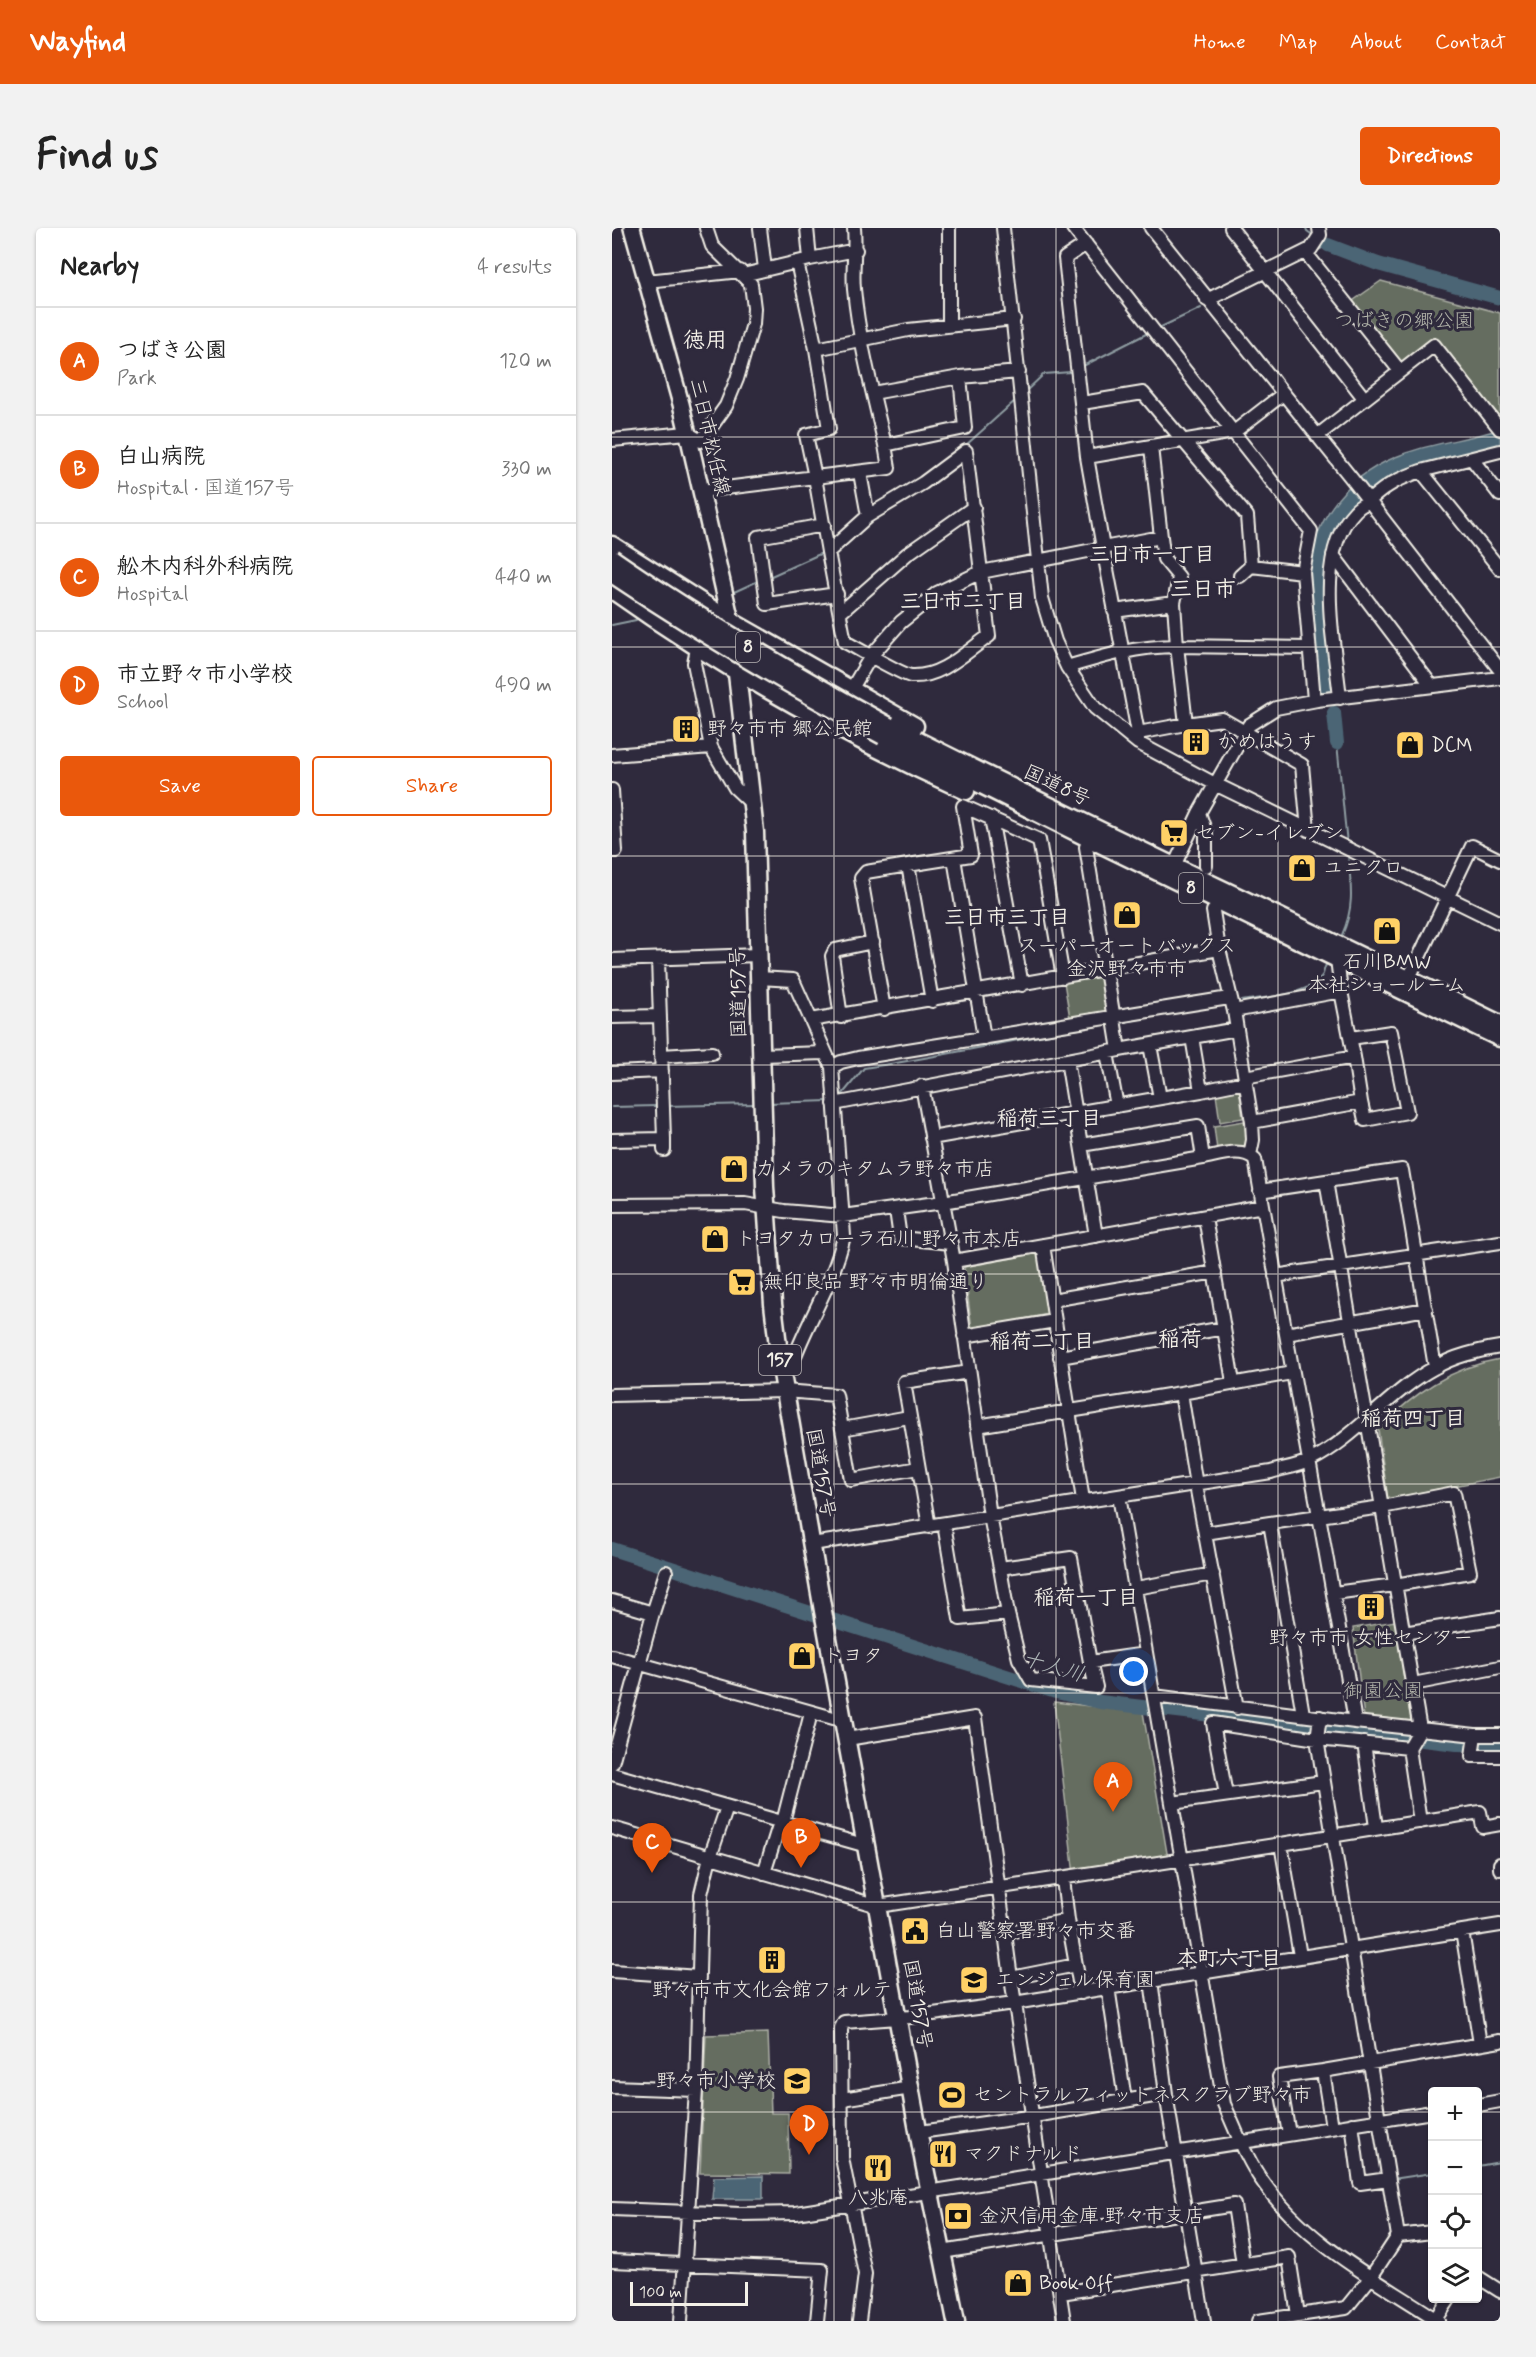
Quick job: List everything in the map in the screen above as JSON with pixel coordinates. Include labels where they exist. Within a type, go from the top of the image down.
[{"type":"highway","name":"8","points":[[612,545],[731,621]]},
{"type":"highway","name":"国道8号","points":[[612,558],[672,600],[886,731],[1135,846],[1500,1024]]},
{"type":"highway","name":"国道8号","points":[[612,574],[731,651],[1086,837],[1500,1038]]},
{"type":"highway","name":"8","points":[[612,590],[737,673]]},
{"type":"highway","name":"国道157号","points":[[731,621],[753,806],[766,1207],[780,1362],[824,1616],[956,2321]]},
{"type":"highway","points":[[731,621],[850,691],[1023,782],[1135,846]]},
{"type":"highway","points":[[737,673],[833,726],[920,770],[982,798],[1086,837]]},
{"type":"main road","name":"三日市松任線","points":[[632,228],[687,433],[731,621]]},
{"type":"street","points":[[612,440],[687,433],[701,441],[726,406],[737,379],[753,324],[754,308],[751,284],[712,246],[706,228]]},
{"type":"street","points":[[760,228],[765,269]]},
{"type":"street","points":[[807,228],[810,259]]},
{"type":"street","points":[[700,491],[889,468],[861,340],[853,286],[856,250],[854,228]]},
{"type":"street","points":[[949,228],[949,325]]},
{"type":"street","points":[[1003,228],[1042,597],[1054,641],[1067,667],[1095,708],[1138,738],[1215,784],[1500,922]]},
{"type":"street","points":[[1073,228],[1311,531],[1303,572],[1308,648],[1316,700]]},
{"type":"street","points":[[1151,228],[1352,479],[1500,670]]},
{"type":"street","points":[[1231,228],[1364,398]]},
{"type":"street","points":[[1208,300],[1308,253],[1320,231]]},
{"type":"street","points":[[1086,244],[1065,258],[1087,457],[1138,738]]},
{"type":"street","points":[[647,281],[742,273],[856,250]]},
{"type":"street","points":[[1308,253],[1400,371]]},
{"type":"street","points":[[797,262],[816,349],[829,429],[806,435],[845,642],[910,676],[937,672],[989,636],[960,377]]},
{"type":"street","points":[[816,349],[908,330],[1014,319]]},
{"type":"street","points":[[1317,436],[1434,345],[1499,428]]},
{"type":"street","points":[[873,393],[960,377],[1019,372]]},
{"type":"street","points":[[1082,403],[1143,393],[1247,516],[1251,566]]},
{"type":"street","points":[[1087,457],[1234,432],[1283,394]]},
{"type":"street","points":[[885,445],[966,441]]},
{"type":"street","points":[[828,552],[868,513],[923,483],[966,441]]},
{"type":"street","points":[[1151,447],[1164,559],[1179,578],[1174,603],[1186,724]]},
{"type":"street","points":[[1339,698],[1330,610],[1329,575],[1333,555],[1346,524],[1355,511],[1384,486],[1421,471],[1500,451]]},
{"type":"street","points":[[1472,459],[1500,495]]},
{"type":"street","points":[[1421,471],[1500,568]]},
{"type":"street","points":[[860,473],[868,513]]},
{"type":"street","points":[[840,614],[907,554],[974,507]]},
{"type":"street","points":[[824,525],[758,537],[767,604],[837,594]]},
{"type":"street","points":[[833,726],[871,656],[901,622],[937,593],[981,572],[1038,559],[1161,537]]},
{"type":"street","points":[[1333,555],[1432,686]]},
{"type":"street","points":[[1240,576],[1251,566],[1303,572]]},
{"type":"street","points":[[1114,611],[1174,603]]},
{"type":"street","points":[[1067,667],[1123,651],[1154,646],[1308,648]]},
{"type":"street","points":[[698,649],[694,663],[711,747],[735,788],[753,806]]},
{"type":"street","points":[[1174,866],[1199,813],[1249,725],[1276,708],[1316,700],[1500,678]]},
{"type":"street","points":[[1138,738],[1186,724],[1222,719],[1302,765],[1308,830]]},
{"type":"street","points":[[612,755],[711,747]]},
{"type":"street","points":[[612,790],[616,851],[612,851]]},
{"type":"street","points":[[884,1009],[861,878],[866,872],[971,855],[963,806],[1040,840],[1063,978]]},
{"type":"street","points":[[1199,813],[1206,832],[1206,866]]},
{"type":"street","points":[[991,818],[1022,985]]},
{"type":"street","points":[[1086,837],[1114,1017],[1113,1051],[1117,1106]]},
{"type":"street","points":[[1409,978],[1472,846],[1500,860]]},
{"type":"street","points":[[954,858],[984,1038]]},
{"type":"street","points":[[908,865],[932,1001]]},
{"type":"street","points":[[1213,911],[1229,998],[1234,1011],[1252,1122],[1253,1140],[1250,1155]]},
{"type":"street","points":[[841,1017],[832,956],[835,950],[873,942]]},
{"type":"street","points":[[811,1020],[841,1017],[1219,949]]},
{"type":"street","points":[[612,960],[759,955]]},
{"type":"street","points":[[612,1140],[664,1144],[658,959]]},
{"type":"street","points":[[1337,959],[1365,1120],[1407,1112],[1391,1032],[1351,1038]]},
{"type":"street","points":[[759,978],[793,980],[831,1067],[843,1216],[844,1236],[839,1256],[822,1298],[804,1330],[793,1361],[780,1362]]},
{"type":"street","points":[[1234,1011],[1341,991]]},
{"type":"street","points":[[831,1067],[858,1058],[1229,998]]},
{"type":"street","points":[[612,1017],[660,1016]]},
{"type":"street","points":[[834,1104],[1237,1029]]},
{"type":"street","points":[[1192,1037],[1201,1091]]},
{"type":"street","points":[[1150,1045],[1160,1098]]},
{"type":"street","points":[[661,1056],[712,1053]]},
{"type":"street","points":[[762,1055],[824,1053]]},
{"type":"street","points":[[931,1138],[1201,1091],[1245,1082],[1250,1076],[1354,1058]]},
{"type":"street","points":[[1067,1060],[1096,1236]]},
{"type":"street","points":[[612,1073],[662,1071]]},
{"type":"street","points":[[922,1086],[954,1261],[990,1516],[1008,1614],[1019,1659],[1031,1680],[1096,1687],[1071,1558],[1000,1568]]},
{"type":"street","points":[[1252,1122],[1361,1102]]},
{"type":"street","points":[[1081,1145],[1198,1126],[1203,1158]]},
{"type":"street","points":[[612,1205],[746,1204],[784,1211],[843,1216],[896,1210],[1242,1152],[1250,1155],[1255,1160],[1305,1446],[1310,1460],[1318,1516],[1334,1593],[1355,1722]]},
{"type":"street","points":[[1260,1191],[1402,1170],[1435,1367]]},
{"type":"street","points":[[1326,1181],[1413,1684],[1418,1731],[1410,1746],[1420,1822]]},
{"type":"street","points":[[954,1261],[1263,1206]]},
{"type":"street","points":[[896,1210],[900,1238],[951,1243]]},
{"type":"street","points":[[1205,1217],[1233,1382]]},
{"type":"street","points":[[1275,1276],[1500,1242]]},
{"type":"street","points":[[1043,1245],[1083,1500]]},
{"type":"street","points":[[1052,1300],[1215,1272]]},
{"type":"street","points":[[1286,1334],[1426,1309]]},
{"type":"street","points":[[964,1336],[1055,1321]]},
{"type":"street","points":[[1060,1357],[1224,1328]]},
{"type":"street","points":[[812,1544],[1271,1472],[1310,1460],[1341,1441],[1411,1382],[1435,1367],[1476,1352],[1500,1347]]},
{"type":"street","points":[[928,1527],[904,1382],[969,1372]]},
{"type":"street","points":[[976,1426],[1181,1394],[1292,1372]]},
{"type":"street","points":[[612,1395],[784,1391],[836,1395],[851,1480],[918,1468]]},
{"type":"street","points":[[1181,1394],[1237,1708]]},
{"type":"street","points":[[842,1429],[909,1417]]},
{"type":"street","points":[[1205,1533],[1382,1507],[1454,1493],[1470,1572],[1334,1593]]},
{"type":"street","points":[[1119,1496],[1137,1588],[1146,1654],[1224,2104],[1263,2182],[1299,2224],[1331,2251],[1437,2320],[1447,2303]]},
{"type":"street","points":[[1270,1523],[1303,1714]]},
{"type":"street","points":[[944,1524],[960,1619],[1008,1614]]},
{"type":"street","points":[[612,1763],[666,1572]]},
{"type":"street","points":[[1137,1588],[1213,1574]]},
{"type":"street","points":[[612,1601],[653,1613]]},
{"type":"street","points":[[1403,1633],[1500,1618]]},
{"type":"street","points":[[1090,1662],[1146,1654]]},
{"type":"street","points":[[612,1656],[844,1721]]},
{"type":"street","points":[[1413,1684],[1500,1667]]},
{"type":"street","points":[[1154,1698],[1303,1714],[1319,1727],[1364,1743],[1410,1746]]},
{"type":"street","points":[[764,1873],[782,1822],[811,1713]]},
{"type":"street","points":[[847,1739],[975,1718],[1014,2003],[1034,2116],[1064,2321]]},
{"type":"street","points":[[1226,1795],[1214,1723],[1319,1727],[1355,1722],[1474,1742],[1500,1735]]},
{"type":"street","points":[[1258,2321],[1346,2308],[1371,2277],[1398,2236],[1323,1782],[1319,1727]]},
{"type":"street","points":[[1474,1742],[1472,1756],[1500,1756]]},
{"type":"street","points":[[1364,1743],[1376,1827]]},
{"type":"street","points":[[612,1774],[867,1846]]},
{"type":"street","points":[[1172,1803],[1323,1782]]},
{"type":"street","points":[[681,2321],[696,2090],[701,1894],[710,1857],[727,1807]]},
{"type":"street","points":[[612,1828],[878,1906],[1182,1861],[1376,1827],[1480,1812],[1483,1827],[1500,1824]]},
{"type":"street","points":[[1281,1844],[1300,1956]]},
{"type":"street","points":[[1500,1864],[1500,1869]]},
{"type":"street","points":[[1063,1879],[1081,1993]]},
{"type":"street","points":[[1005,1933],[1068,1920]]},
{"type":"street","points":[[859,2321],[865,2274],[842,2157],[841,2028],[844,2022],[898,2019],[1014,2003],[1500,1925]]},
{"type":"street","points":[[1462,1931],[1480,2044]]},
{"type":"street","points":[[1011,1978],[1076,1965]]},
{"type":"street","points":[[612,1971],[699,1977]]},
{"type":"street","points":[[1151,1980],[1166,2094],[1204,2321]]},
{"type":"street","points":[[1108,1987],[1125,2100]]},
{"type":"street","points":[[1289,2134],[1279,2078],[1500,2041]]},
{"type":"street","points":[[1323,2071],[1332,2127]]},
{"type":"street","points":[[612,2087],[696,2090]]},
{"type":"street","points":[[842,2099],[911,2088]]},
{"type":"street","points":[[920,2132],[1166,2094]]},
{"type":"street","points":[[1482,2104],[1500,2101]]},
{"type":"street","points":[[612,2209],[796,2213],[1428,2113]]},
{"type":"street","points":[[1352,2124],[1360,2183],[1388,2179]]},
{"type":"street","points":[[942,2252],[1233,2205],[1243,2264]]},
{"type":"street","points":[[1398,2236],[1428,2232]]},
{"type":"street","points":[[1061,2293],[1289,2257],[1298,2315]]},
{"type":"street","points":[[612,2261],[822,2270],[817,2321]]},
{"type":"street","points":[[1482,2280],[1500,2291]]},
{"type":"green space","name":"つばきの郷公園","points":[[1381,281],[1500,313],[1500,423],[1434,339],[1403,364],[1398,365],[1350,303]]},
{"type":"green space","points":[[1101,975],[1108,1011],[1070,1018],[1064,982]]},
{"type":"green space","points":[[1239,1089],[1243,1118],[1220,1122],[1216,1094]]},
{"type":"green space","points":[[1244,1121],[1248,1145],[1217,1150],[1214,1126]]},
{"type":"green space","points":[[1039,1253],[1048,1314],[972,1329],[964,1267]]},
{"type":"green space","points":[[1500,1359],[1500,1477],[1388,1499],[1378,1429],[1433,1384],[1465,1369]]},
{"type":"green space","name":"御園公園","points":[[1395,1621],[1411,1721],[1364,1717],[1353,1628]]},
{"type":"green space","points":[[1054,1702],[1143,1712],[1168,1859],[1074,1875]]},
{"type":"green space","points":[[768,2033],[771,2113],[788,2113],[789,2174],[700,2173],[706,2035]]},
{"type":"water","points":[[1500,429],[1500,447],[1403,472],[1387,479],[1352,508],[1342,521],[1332,540],[1325,578],[1334,687],[1332,691],[1318,690],[1308,574],[1318,533],[1338,498],[1352,484],[1386,461],[1418,449]]},
{"type":"water","points":[[763,2176],[763,2199],[712,2199],[714,2177]]},
{"type":"waterway","points":[[1306,228],[1314,236]]},
{"type":"waterway","points":[[1314,252],[1328,245]]},
{"type":"waterway","points":[[1328,245],[1378,264],[1500,298]]},
{"type":"waterway","points":[[1161,327],[1201,308]]},
{"type":"waterway","points":[[1083,366],[1148,333]]},
{"type":"waterway","points":[[1025,392],[1044,374],[1071,372]]},
{"type":"waterway","points":[[965,446],[1016,400]]},
{"type":"waterway","points":[[769,577],[822,553]]},
{"type":"waterway","points":[[734,592],[758,581]]},
{"type":"waterway","points":[[612,625],[636,620]]},
{"type":"waterway","points":[[1334,713],[1337,743]]},
{"type":"waterway","points":[[1337,743],[1347,844]]},
{"type":"waterway","points":[[1342,935],[1350,905],[1348,855]]},
{"type":"waterway","points":[[1242,1001],[1286,994],[1308,987],[1323,974],[1326,965]]},
{"type":"waterway","points":[[1119,1023],[1166,1014]]},
{"type":"waterway","points":[[841,1096],[864,1068],[1110,1024]]},
{"type":"waterway","points":[[768,1103],[829,1101]]},
{"type":"waterway","points":[[666,1106],[756,1104]]},
{"type":"waterway","points":[[612,1107],[657,1106]]},
{"type":"waterway","name":"十人川","points":[[612,1549],[1056,1692],[1100,1702],[1457,1744],[1500,1745]]},
{"type":"waterway","points":[[1482,2165],[1500,2162]]},
{"type":"waterway","points":[[1393,2179],[1428,2174]]},
{"type":"place","name":"野々市市 郷公民館","points":[[686,729]]},
{"type":"place","name":"かめはうす","points":[[1196,742]]},
{"type":"place","name":"DCM","points":[[1410,745]]},
{"type":"place","name":"セブン-イレブン","points":[[1174,833]]},
{"type":"place","name":"ユニクロ","points":[[1302,868]]},
{"type":"place","name":"スーパーオートバックス 金沢野々市市","points":[[1127,915]]},
{"type":"place","name":"石川BMW 本社ショールーム","points":[[1387,931]]},
{"type":"place","name":"カメラのキタムラ野々市店","points":[[734,1169]]},
{"type":"place","name":"トヨタカローラ石川 野々市本店","points":[[715,1239]]},
{"type":"place","name":"無印良品 野々市明倫通り","points":[[742,1282]]},
{"type":"place","name":"野々市市 女性センター","points":[[1371,1607]]},
{"type":"place","name":"トヨタ","points":[[802,1656]]},
{"type":"place","name":"つばき公園","points":[[1113,1812]]},
{"type":"place","name":"白山病院","points":[[801,1868]]},
{"type":"place","name":"舩木内科外科病院","points":[[652,1873]]},
{"type":"place","name":"白山警察署野々市交番","points":[[915,1931]]},
{"type":"place","name":"野々市市文化会館フォルテ","points":[[772,1960]]},
{"type":"place","name":"エンジェル保育園","points":[[974,1980]]},
{"type":"place","name":"野々市小学校","points":[[797,2081]]},
{"type":"place","name":"セントラルフィットネスクラブ野々市","points":[[952,2095]]},
{"type":"place","name":"マクドナルド","points":[[943,2154]]},
{"type":"place","name":"市立野々市小学校","points":[[809,2155]]},
{"type":"place","name":"八兆庵","points":[[878,2168]]},
{"type":"place","name":"金沢信用金庫 野々市支店","points":[[958,2216]]},
{"type":"place","name":"Book Off","points":[[1018,2283]]},
{"type":"district","name":"徳用","points":[[705,341]]},
{"type":"district","name":"三日市一丁目","points":[[1152,555]]},
{"type":"district","name":"三日市","points":[[1203,590]]},
{"type":"district","name":"三日市二丁目","points":[[963,602]]},
{"type":"district","name":"三日市三丁目","points":[[1007,918]]},
{"type":"district","name":"稲荷三丁目","points":[[1049,1119]]},
{"type":"district","name":"稲荷","points":[[1180,1340]]},
{"type":"district","name":"稲荷二丁目","points":[[1042,1342]]},
{"type":"district","name":"稲荷四丁目","points":[[1413,1419]]},
{"type":"district","name":"稲荷一丁目","points":[[1086,1598]]},
{"type":"district","name":"本町六丁目","points":[[1229,1959]]}]
